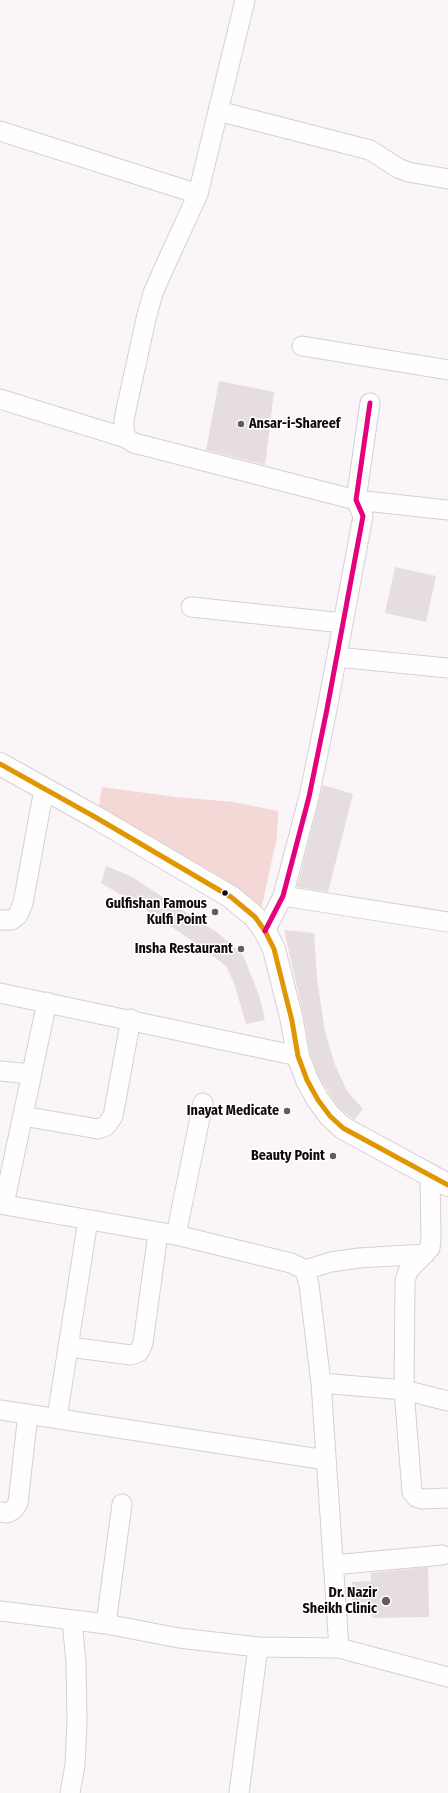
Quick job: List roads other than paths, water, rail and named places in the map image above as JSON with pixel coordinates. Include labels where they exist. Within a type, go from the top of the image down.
[{"type":"main road","points":[[0,764],[95,817],[231,897],[255,917],[274,949],[292,1021],[298,1056],[307,1080],[318,1100],[330,1116],[343,1128],[439,1180]]},
{"type":"street","points":[[126,438],[124,419],[146,319],[162,273],[198,194],[245,0]]},
{"type":"street","points":[[218,112],[370,150],[398,168],[408,172],[448,179]]},
{"type":"street","points":[[0,131],[198,194]]},
{"type":"street","points":[[302,346],[448,370]]},
{"type":"street","points":[[0,399],[126,438],[134,443],[356,500],[448,510]]},
{"type":"street","points":[[265,932],[283,896],[309,797],[337,657],[364,516],[356,500],[370,403]]},
{"type":"street","points":[[191,607],[343,623]]},
{"type":"street","points":[[337,657],[448,668]]},
{"type":"street","points":[[0,920],[12,920],[18,915],[23,903],[44,789]]},
{"type":"street","points":[[283,896],[448,922]]},
{"type":"street","points":[[0,993],[131,1019],[298,1056]]},
{"type":"street","points":[[47,1002],[23,1116],[2,1204],[167,1234],[291,1263],[305,1270],[331,1262],[359,1258],[425,1254]]},
{"type":"street","points":[[23,1116],[98,1129],[106,1126],[112,1116],[131,1019]]},
{"type":"street","points":[[0,1071],[32,1074]]},
{"type":"street","points":[[69,1347],[131,1355],[139,1352],[143,1343],[167,1234],[203,1104]]},
{"type":"street","points":[[439,1180],[430,1248],[425,1254],[416,1260],[408,1271],[404,1281],[404,1390],[412,1492],[416,1497],[422,1499],[448,1498]]},
{"type":"street","points":[[57,1418],[88,1220]]},
{"type":"street","points":[[305,1270],[310,1285],[321,1383],[339,1648]]},
{"type":"street","points":[[321,1383],[404,1390],[448,1401]]},
{"type":"street","points":[[0,1410],[326,1460]]},
{"type":"street","points":[[0,1512],[13,1510],[18,1503],[28,1414]]},
{"type":"street","points":[[106,1624],[122,1504]]},
{"type":"street","points":[[333,1565],[442,1555]]},
{"type":"street","points":[[0,1611],[106,1624],[179,1638],[258,1647],[339,1648],[448,1677]]},
{"type":"street","points":[[70,1793],[75,1765],[77,1721],[76,1662],[72,1621]]},
{"type":"street","points":[[239,1793],[258,1647]]},
{"type":"place","name":"Ansar-i-Shareef","points":[[241,424]]},
{"type":"place","name":"Gulfishan Famous Kulfi Point","points":[[215,912]]},
{"type":"place","name":"Insha Restaurant","points":[[241,949]]},
{"type":"place","name":"Inayat Medicate","points":[[287,1111]]},
{"type":"place","name":"Beauty Point","points":[[333,1156]]},
{"type":"place","name":"Dr. Nazir Sheikh Clinic","points":[[386,1601]]}]
